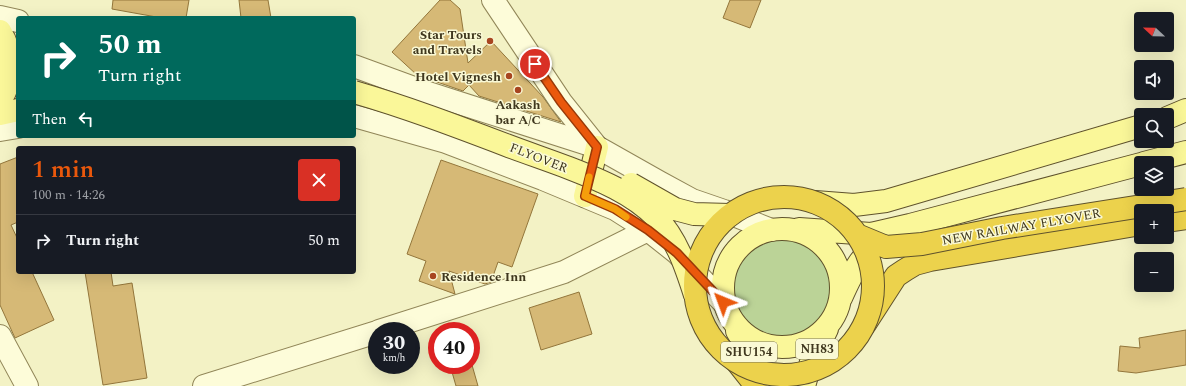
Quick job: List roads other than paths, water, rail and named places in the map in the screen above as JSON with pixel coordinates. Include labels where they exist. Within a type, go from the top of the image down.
[{"type":"highway","points":[[756,386],[736,362],[716,345],[702,322],[695,295],[698,265],[709,237],[730,215],[756,201],[786,197],[815,202],[838,215],[858,235],[868,255],[873,278],[871,301],[865,324]]},
{"type":"highway","name":"NEW RAILWAY FLYOVER","points":[[858,235],[886,247],[922,244],[1002,228],[1186,199]]},
{"type":"highway","points":[[1174,220],[1186,218]]},
{"type":"highway","name":"NEW RAILWAY FLYOVER","points":[[736,362],[762,373],[786,376],[805,381],[834,360],[852,344],[896,276],[914,264],[1134,225]]},
{"type":"main road","points":[[0,30],[5,39],[14,81],[0,100]]},
{"type":"main road","name":"FLYOVER","points":[[356,80],[425,103],[504,133],[555,148],[590,161],[675,209],[694,214],[730,215]]},
{"type":"main road","name":"FLYOVER","points":[[356,93],[423,114],[543,158],[600,180],[631,197],[655,217],[667,230],[684,262],[695,295]]},
{"type":"main road","points":[[0,114],[16,110]]},
{"type":"main road","points":[[1174,115],[1186,110]]},
{"type":"main road","points":[[815,202],[854,205],[886,201],[1134,128]]},
{"type":"main road","points":[[585,196],[597,147]]},
{"type":"main road","points":[[1171,156],[1186,152]]},
{"type":"main road","points":[[910,225],[882,240],[869,250],[856,265],[838,306],[821,333],[804,344],[783,348],[763,346],[745,336],[727,311],[722,282],[727,264],[738,248],[753,236],[771,230],[797,229],[871,234],[1134,166]]},
{"type":"main road","points":[[797,229],[824,246],[835,261],[840,280],[838,306]]},
{"type":"main road","name":"NH83","points":[[805,381],[811,362],[838,306]]},
{"type":"main road","name":"SHU154","points":[[727,311],[746,346],[762,386]]},
{"type":"street","points":[[493,0],[561,102],[597,147]]},
{"type":"street","points":[[0,17],[16,21]]},
{"type":"street","points":[[356,67],[425,92],[597,147],[692,200],[771,230]]},
{"type":"street","points":[[356,117],[446,142],[543,179],[615,209],[648,230],[677,253],[727,311]]},
{"type":"street","points":[[0,130],[16,127]]},
{"type":"street","points":[[406,322],[564,272],[648,230]]},
{"type":"street","points":[[204,386],[368,334]]},
{"type":"street","points":[[0,336],[27,386]]},
{"type":"place","name":"Star Tours and Travels","points":[[490,41]]},
{"type":"place","name":"Hotel Vignesh","points":[[509,76]]},
{"type":"place","name":"Aakash bar A/C","points":[[518,90]]},
{"type":"place","name":"Residence Inn","points":[[433,276]]}]
